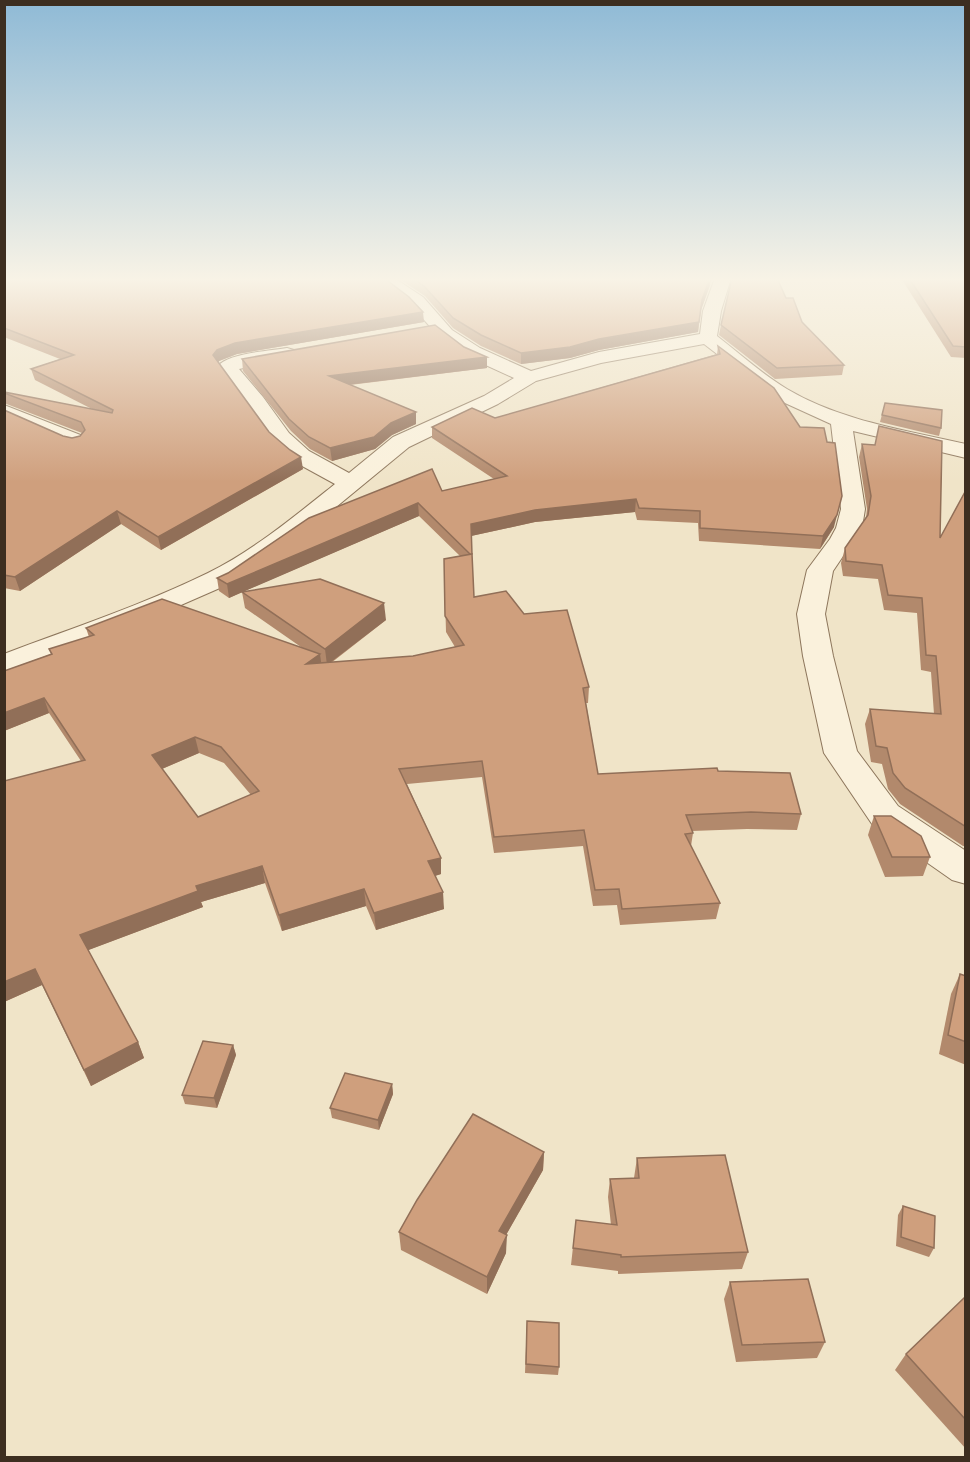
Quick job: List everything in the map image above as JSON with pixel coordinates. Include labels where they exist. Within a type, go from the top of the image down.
[{"type":"street","points":[[466,346],[473,352],[529,377]]},
{"type":"street","points":[[4,665],[139,613],[219,578],[287,535],[401,442],[491,400],[529,377],[599,358],[663,346]]},
{"type":"street","points":[[719,346],[783,395],[841,420],[966,451]]},
{"type":"street","points":[[300,352],[237,362],[227,367],[256,401],[281,438],[302,456],[351,483]]},
{"type":"street","points":[[4,411],[75,441]]},
{"type":"street","points":[[841,420],[853,509],[849,528],[842,541],[820,570],[811,614],[818,656],[841,753],[885,815],[966,870]]},
{"type":"building","points":[[51,346],[227,346],[217,350],[213,355],[269,432],[301,457],[158,537],[117,511],[15,577],[4,575],[4,410],[63,436],[72,438],[80,436],[85,430],[81,422],[4,392],[112,413],[113,410],[31,369],[74,355]]},
{"type":"building","points":[[315,346],[463,346],[487,357],[329,376],[416,412],[391,423],[374,437],[330,448],[309,437],[289,419],[242,359]]},
{"type":"building","points":[[506,346],[573,346],[570,347],[521,353]]},
{"type":"building","points":[[718,346],[774,388],[800,427],[824,428],[827,442],[835,443],[842,496],[837,515],[823,536],[700,528],[700,511],[639,508],[636,499],[535,510],[471,524],[471,555],[418,503],[227,584],[217,578],[228,573],[309,518],[432,469],[442,491],[507,476],[432,427],[472,408],[495,418],[720,354]]},
{"type":"building","points":[[749,346],[826,346],[844,365],[777,368]]},
{"type":"building","points":[[885,403],[942,410],[941,428],[882,415]]},
{"type":"building","points":[[879,426],[942,441],[940,538],[966,490],[966,827],[905,788],[893,773],[887,748],[876,746],[870,709],[941,714],[936,656],[926,655],[922,598],[888,595],[882,565],[846,561],[845,548],[868,515],[871,496],[862,444],[875,445]]},
{"type":"building","points":[[472,554],[474,597],[506,591],[524,614],[567,610],[589,687],[583,688],[598,774],[717,768],[718,771],[790,773],[801,814],[751,812],[686,815],[693,833],[685,834],[720,903],[622,909],[619,889],[595,890],[584,830],[494,837],[482,761],[399,769],[441,858],[428,861],[443,892],[374,913],[364,889],[279,915],[262,866],[196,886],[198,891],[80,935],[138,1042],[84,1070],[35,969],[4,982],[4,781],[85,760],[44,698],[4,713],[4,671],[52,654],[49,649],[94,635],[86,628],[162,599],[320,654],[306,664],[413,656],[464,645],[445,616],[444,559]],"holes":[[[195,737],[221,747],[259,791],[198,817],[152,755]]]},
{"type":"building","points":[[320,579],[384,603],[325,649],[242,592]]},
{"type":"building","points":[[874,816],[891,816],[921,836],[930,857],[892,857]]},
{"type":"building","points":[[960,974],[966,976],[966,1042],[948,1035]]},
{"type":"building","points":[[203,1041],[233,1045],[214,1098],[182,1095]]},
{"type":"building","points":[[345,1073],[392,1084],[378,1120],[330,1108]]},
{"type":"building","points":[[473,1114],[544,1152],[499,1231],[507,1235],[487,1277],[399,1232]]},
{"type":"building","points":[[725,1155],[748,1252],[621,1257],[621,1255],[573,1248],[576,1220],[617,1225],[610,1179],[639,1178],[637,1158]]},
{"type":"building","points":[[903,1206],[935,1216],[934,1248],[901,1237]]},
{"type":"building","points":[[808,1279],[825,1342],[742,1345],[730,1282]]},
{"type":"building","points":[[966,1298],[966,1420],[906,1354]]},
{"type":"building","points":[[527,1321],[559,1323],[559,1367],[526,1364]]}]
